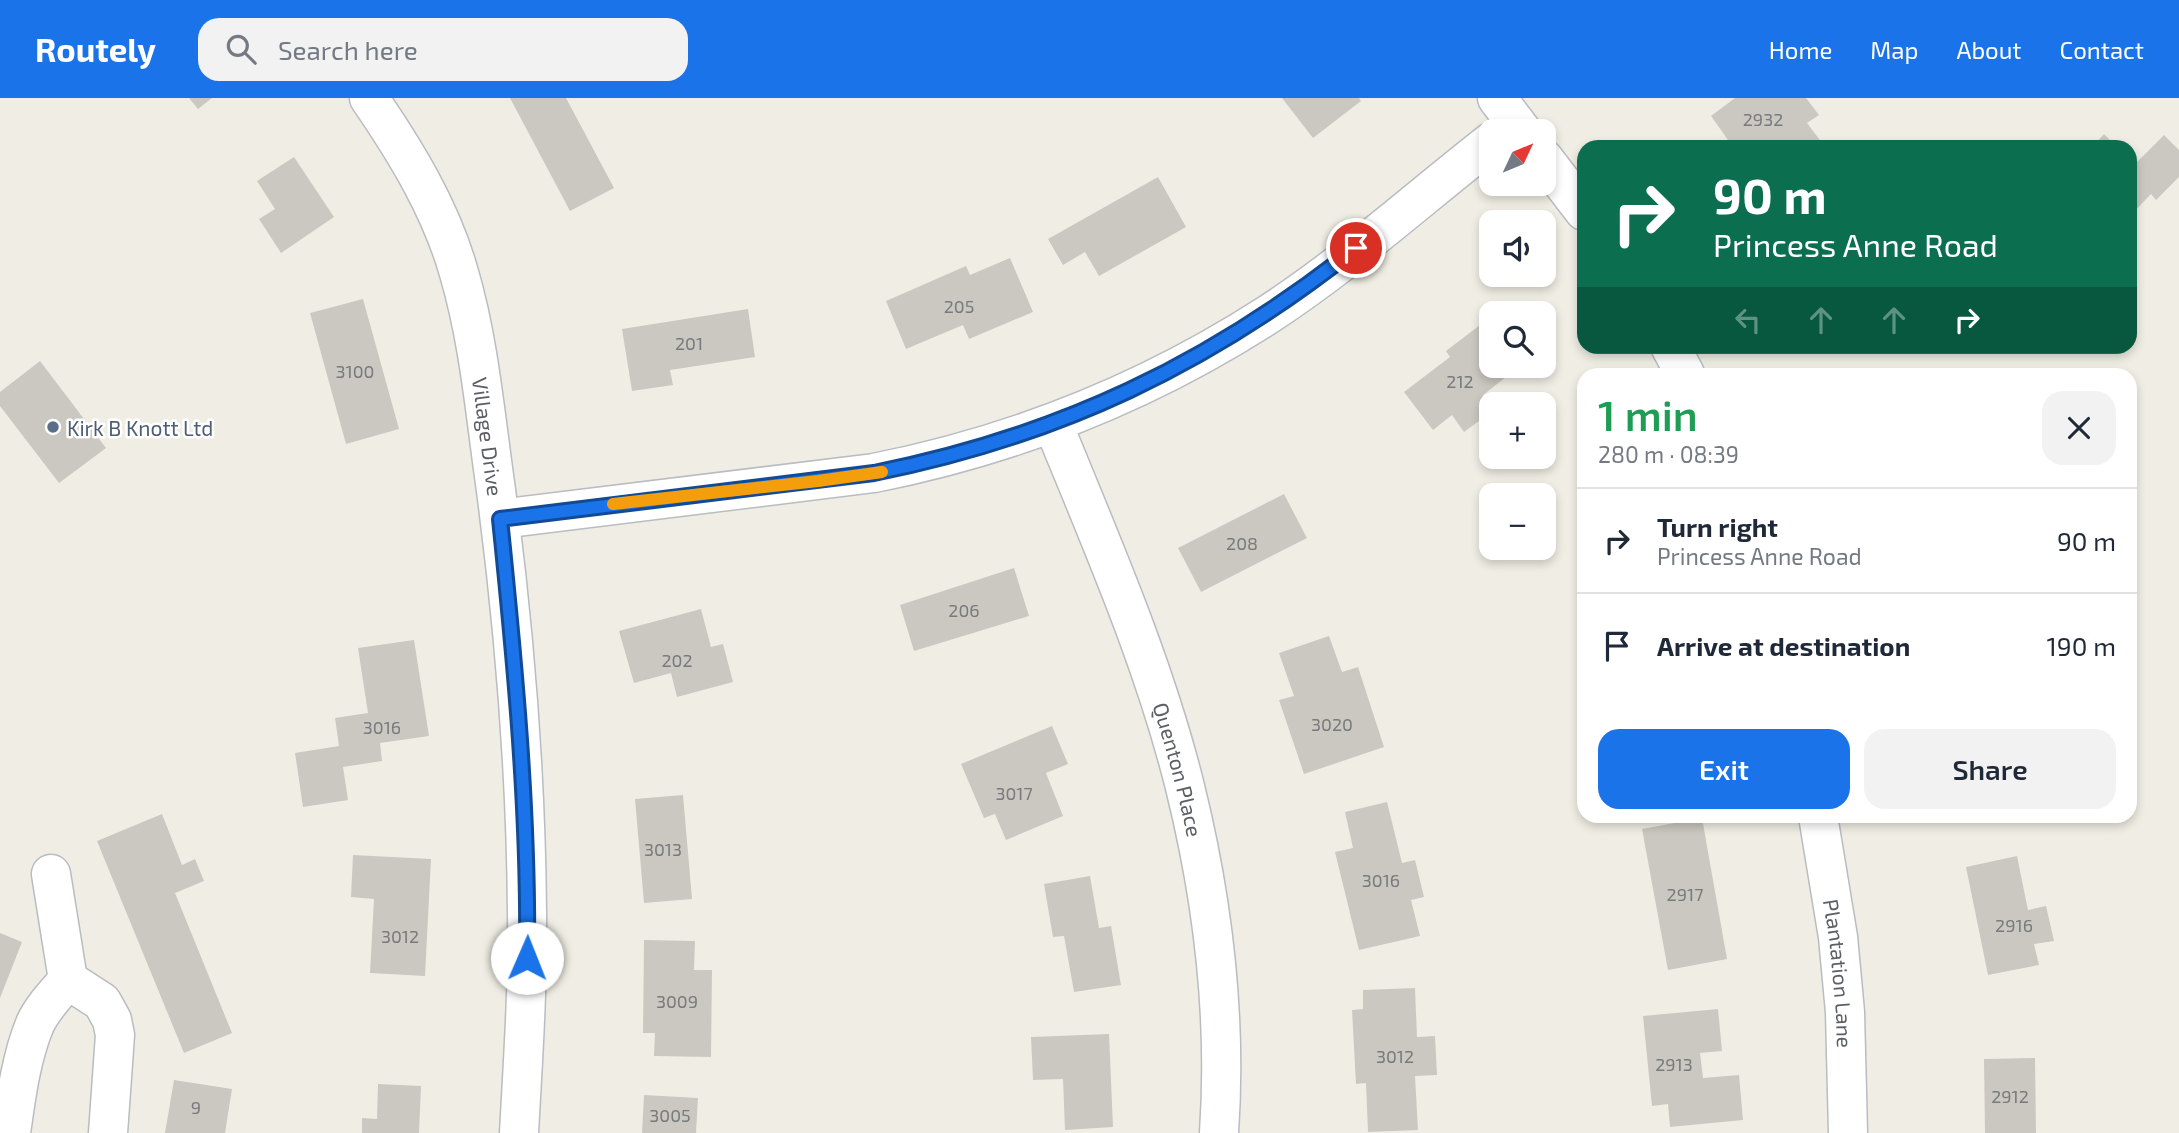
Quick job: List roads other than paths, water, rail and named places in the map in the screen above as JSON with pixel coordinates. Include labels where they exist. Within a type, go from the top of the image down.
[{"type":"street","name":"Village Drive","points":[[369,98],[404,150],[435,208],[459,271],[475,335],[500,519],[514,652],[526,860],[527,1001],[519,1133]]},
{"type":"street","points":[[500,519],[874,473],[924,463],[1053,424],[1171,372],[1272,312],[1337,264],[1479,147]]},
{"type":"street","points":[[1556,175],[1577,202]]},
{"type":"street","name":"Quenton Place","points":[[1053,424],[1140,644],[1185,785],[1214,936],[1220,1019],[1219,1133]]},
{"type":"street","name":"Plantation Lane","points":[[1819,823],[1845,1013],[1848,1133]]},
{"type":"street","points":[[51,874],[68,980],[102,1002],[112,1020],[115,1035],[108,1133]]},
{"type":"street","points":[[11,1133],[19,1077],[35,1025],[45,1007],[68,980]]},
{"type":"place","name":"Kirk B Knott Ltd","points":[[53,427]]}]
